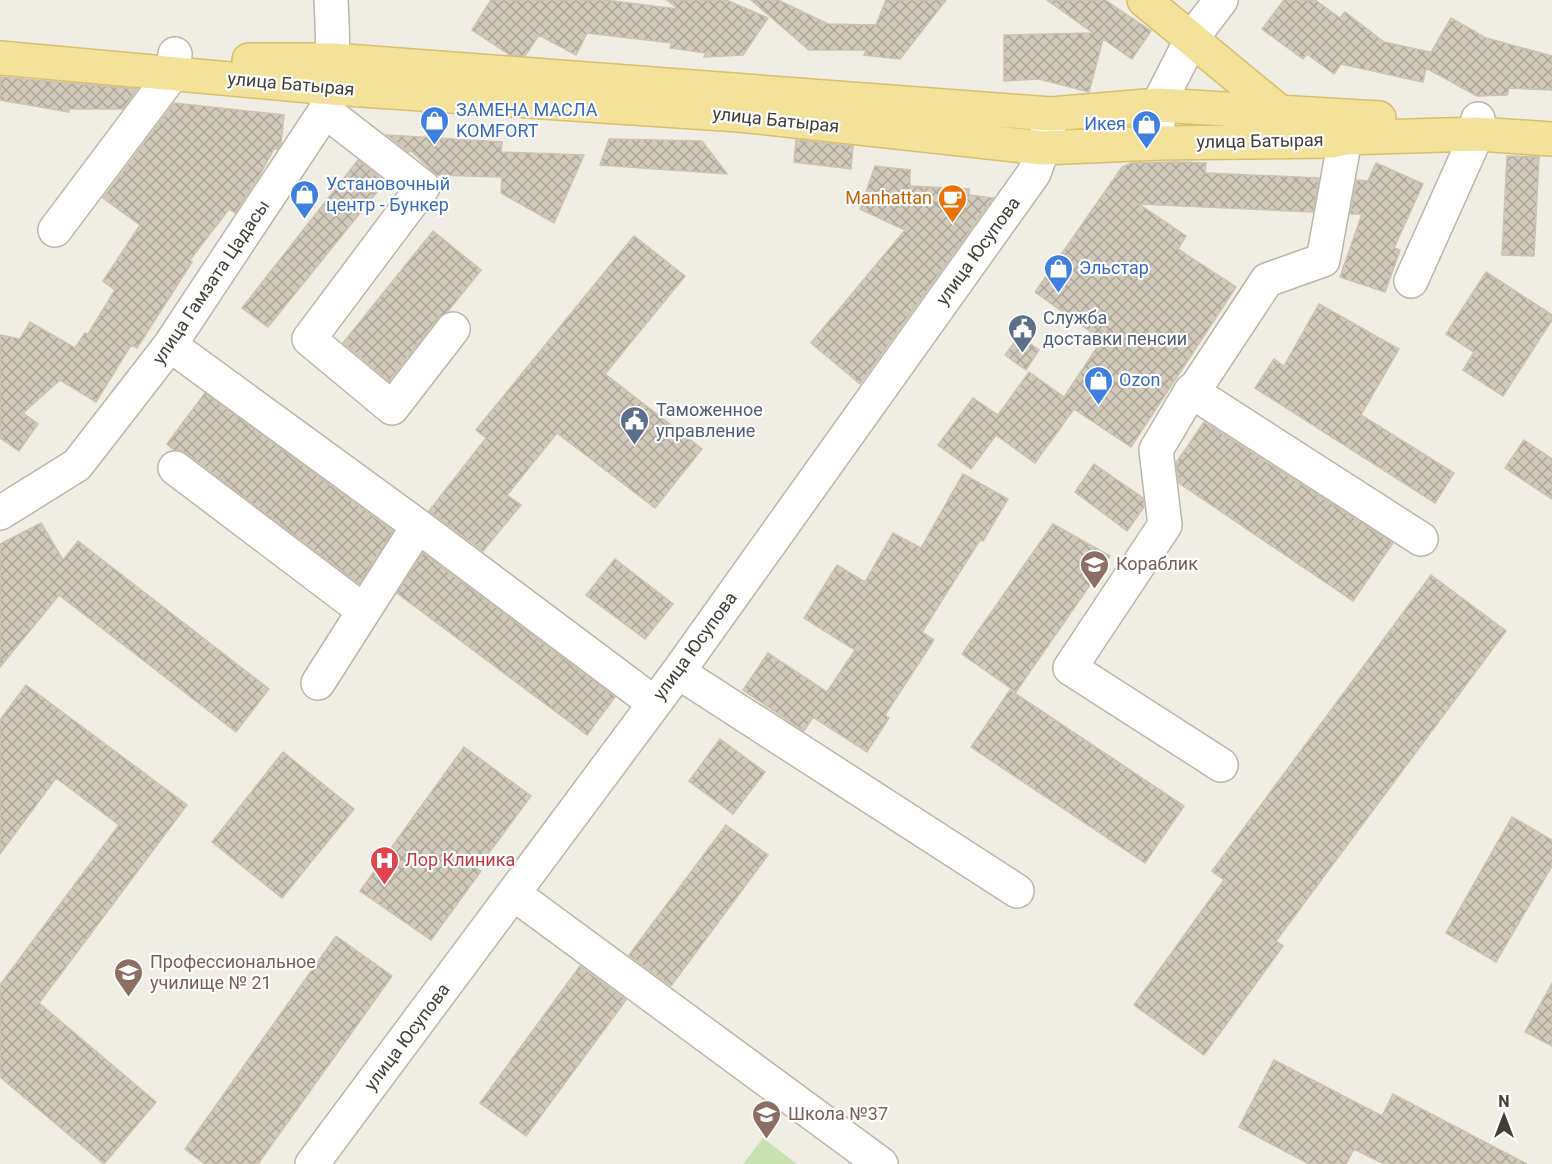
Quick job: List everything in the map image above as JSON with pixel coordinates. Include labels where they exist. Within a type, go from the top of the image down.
[{"type":"main road","points":[[1144,0],[1192,38],[1281,127]]},
{"type":"main road","name":"улица Батырая","points":[[0,36],[330,86],[739,115],[1043,148],[1158,143],[1281,127]]},
{"type":"main road","name":"улица Батырая","points":[[0,58],[174,64]]},
{"type":"main road","name":"улица Батырая","points":[[330,86],[1051,114],[1158,105],[1281,127],[1331,141],[1347,128],[1477,127],[1552,123]]},
{"type":"main road","name":"улица Батырая","points":[[1477,127],[1552,139]]},
{"type":"street","points":[[331,0],[330,86],[423,187],[309,339],[392,408],[453,329]]},
{"type":"street","points":[[1158,143],[1158,105],[1192,38],[1221,0]]},
{"type":"street","points":[[56,230],[174,64]]},
{"type":"street","name":"улица Гамзата Цадасы","points":[[0,513],[77,465],[170,345],[330,86]]},
{"type":"street","name":"улица Юсупова","points":[[312,1164],[678,672],[1034,173],[1051,114]]},
{"type":"street","points":[[1411,282],[1477,127]]},
{"type":"street","points":[[1221,765],[1070,668],[1165,525],[1156,450],[1191,391],[1197,386],[1267,280],[1323,261],[1347,128]]},
{"type":"street","points":[[170,345],[418,526],[654,703]]},
{"type":"street","points":[[1191,391],[1421,539]]},
{"type":"street","points":[[175,468],[364,611]]},
{"type":"street","points":[[318,683],[418,526]]},
{"type":"street","points":[[678,672],[1017,891]]},
{"type":"street","points":[[514,894],[881,1164]]},
{"type":"green space","points":[[763,1138],[797,1164],[743,1164]]},
{"type":"building","points":[[491,0],[604,0],[678,9],[667,0],[726,0],[768,18],[743,55],[704,57],[706,53],[670,48],[672,43],[587,33],[576,55],[539,35],[525,56],[510,55],[472,30]]},
{"type":"building","points":[[751,0],[778,0],[828,24],[876,25],[886,0],[946,0],[900,59],[864,55],[866,50],[809,50]]},
{"type":"building","points":[[1047,0],[1105,0],[1151,31],[1132,59],[1103,39],[1089,92],[1039,79],[1004,81],[1004,35],[1093,33]]},
{"type":"building","points":[[1284,0],[1315,0],[1340,18],[1345,12],[1384,42],[1430,52],[1429,56],[1451,18],[1486,38],[1552,56],[1552,90],[1509,88],[1507,95],[1477,96],[1426,68],[1423,82],[1341,64],[1334,74],[1307,54],[1303,59],[1262,29]]},
{"type":"building","points":[[0,77],[137,89],[123,109],[69,109],[69,112],[0,100]]},
{"type":"building","points":[[174,103],[284,115],[281,144],[274,149],[235,213],[229,209],[190,260],[192,262],[137,348],[131,345],[96,402],[60,380],[23,413],[38,424],[19,451],[0,438],[0,335],[20,339],[30,322],[75,348],[85,333],[88,334],[115,290],[103,281],[140,225],[103,198]]},
{"type":"building","points":[[387,135],[502,142],[501,152],[584,155],[554,223],[501,193],[502,177],[437,175],[411,151],[409,152]]},
{"type":"building","points":[[609,139],[702,141],[727,174],[600,165]]},
{"type":"building","points":[[796,140],[853,146],[851,169],[794,162]]},
{"type":"building","points":[[1507,156],[1539,157],[1534,256],[1502,255]]},
{"type":"building","points":[[358,160],[385,182],[268,327],[242,308]]},
{"type":"building","points":[[1132,163],[1206,163],[1205,173],[1319,178],[1313,212],[1139,204],[1186,236],[1178,249],[1236,287],[1131,447],[1074,409],[1035,463],[996,435],[971,469],[938,445],[973,398],[998,415],[1029,372],[1064,397],[1102,340],[1035,292],[1122,167]]},
{"type":"building","points":[[1376,163],[1423,184],[1394,248],[1400,250],[1385,292],[1340,277],[1362,214],[1350,214],[1357,180],[1368,181]]},
{"type":"building","points":[[875,166],[910,170],[910,186],[969,189],[969,195],[993,198],[860,384],[811,343],[905,230],[860,209]]},
{"type":"building","points":[[433,231],[481,270],[448,311],[438,318],[389,381],[343,343]]},
{"type":"building","points":[[634,236],[685,276],[605,374],[702,449],[655,508],[557,433],[507,495],[521,505],[483,551],[429,511],[486,438],[476,430]]},
{"type":"building","points":[[1486,272],[1552,315],[1552,320],[1503,396],[1463,370],[1474,352],[1446,334]]},
{"type":"building","points":[[1319,304],[1399,349],[1361,415],[1454,473],[1435,503],[1255,388],[1274,359],[1284,366]]},
{"type":"building","name":"Служба доставки пенсии","points":[[1019,336],[1039,350],[1026,370],[1005,355]]},
{"type":"building","points":[[205,393],[393,531],[359,584],[186,453],[174,450],[167,444]]},
{"type":"building","points":[[1204,422],[1393,543],[1353,601],[1179,483],[1176,463]]},
{"type":"building","points":[[1524,440],[1552,459],[1552,499],[1505,468]]},
{"type":"building","points":[[1094,464],[1143,498],[1144,507],[1127,531],[1075,492]]},
{"type":"building","points":[[963,474],[1008,499],[983,541],[980,540],[922,632],[934,640],[885,715],[889,718],[867,752],[813,717],[804,731],[743,690],[768,653],[827,692],[855,650],[804,618],[837,565],[865,582],[893,533],[921,548]]},
{"type":"building","points":[[41,523],[63,560],[78,541],[269,689],[236,732],[59,595],[0,667],[0,544]]},
{"type":"building","points":[[1053,524],[1110,556],[1016,692],[962,654]]},
{"type":"building","points":[[423,553],[615,697],[587,735],[397,593]]},
{"type":"building","points":[[615,559],[673,604],[645,639],[586,595]]},
{"type":"building","points":[[1431,575],[1506,631],[1276,941],[1283,946],[1204,1055],[1134,1005],[1224,880],[1212,871]]},
{"type":"building","points":[[26,685],[187,805],[39,1003],[156,1102],[104,1164],[0,1077],[0,985],[119,825],[56,778],[0,854],[0,720]]},
{"type":"building","points":[[1010,690],[1184,806],[1145,863],[971,747]]},
{"type":"building","points":[[720,739],[765,772],[733,814],[689,781]]},
{"type":"building","points":[[464,747],[531,796],[477,869],[481,871],[431,940],[360,891]]},
{"type":"building","points":[[283,752],[354,809],[282,898],[212,842]]},
{"type":"building","points":[[1512,817],[1552,840],[1552,866],[1496,962],[1446,933]]},
{"type":"building","points":[[726,825],[768,855],[671,986],[629,955]]},
{"type":"building","points":[[336,936],[392,976],[258,1164],[205,1164],[185,1149]]},
{"type":"building","points":[[580,966],[626,1000],[526,1136],[480,1103]]},
{"type":"building","points":[[1552,983],[1552,1046],[1525,1032]]},
{"type":"building","points":[[1274,1060],[1382,1116],[1393,1094],[1527,1164],[1384,1164],[1354,1149],[1346,1164],[1309,1164],[1239,1127]]},
{"type":"place","name":"ЗАМЕНА МАСЛА KOMFORT","points":[[435,146]]},
{"type":"place","name":"Икея","points":[[1147,150]]},
{"type":"place","name":"Установочный центр - Бункер","points":[[305,220]]},
{"type":"place","name":"Manhattan","points":[[953,224]]},
{"type":"place","name":"Эльстар","points":[[1058,294]]},
{"type":"place","name":"Служба доставки пенсии","points":[[1022,354]]},
{"type":"place","name":"Ozon","points":[[1098,406]]},
{"type":"place","name":"Таможенное управление","points":[[635,446]]},
{"type":"place","name":"Кораблик","points":[[1095,590]]},
{"type":"place","name":"Лор Клиника","points":[[384,886]]},
{"type":"place","name":"Профессиональное училище № 21","points":[[129,998]]},
{"type":"place","name":"Школа №37","points":[[767,1140]]}]
